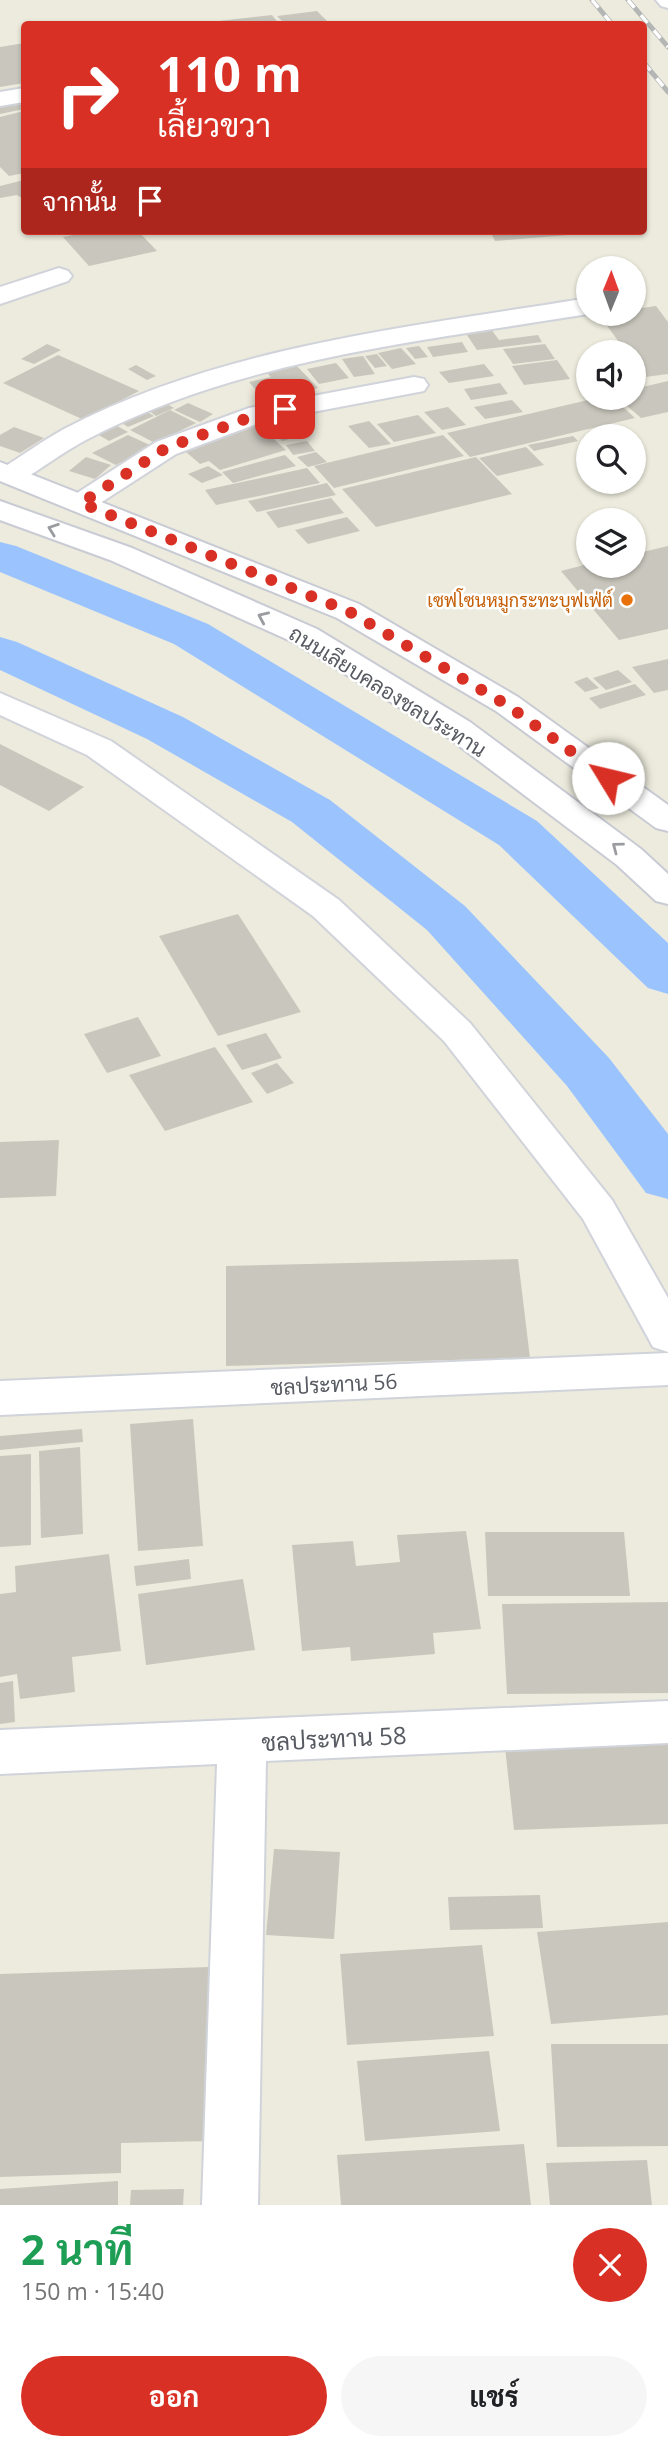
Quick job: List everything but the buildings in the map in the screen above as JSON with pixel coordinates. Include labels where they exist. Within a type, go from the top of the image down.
[{"type":"street","points":[[0,99],[21,96]]},
{"type":"street","points":[[0,296],[59,276]]},
{"type":"street","points":[[6,473],[82,431],[159,397],[275,360],[576,308]]},
{"type":"street","points":[[81,503],[166,448],[259,414],[414,385]]},
{"type":"street","name":"ถนนเลียบคลองชลประทาน","points":[[6,473],[348,611],[507,705],[668,821]]},
{"type":"street","name":"ถนนเลียบคลองชลประทาน","points":[[0,509],[121,554],[306,636],[458,729],[629,857],[668,893]]},
{"type":"street","points":[[0,703],[99,748],[336,917],[457,1032],[598,1210],[668,1336]]},
{"type":"street","name":"ชลประทาน 56","points":[[0,1398],[668,1369]]},
{"type":"street","name":"ชลประทาน 58","points":[[0,1752],[668,1722]]},
{"type":"street","points":[[230,2205],[242,1742]]},
{"type":"waterway","points":[[0,556],[191,634],[518,833],[668,975]]},
{"type":"waterway","points":[[0,652],[165,728],[311,811],[446,918],[588,1072],[668,1177]]},
{"type":"railway","points":[[592,0],[610,21]]},
{"type":"railway","points":[[628,0],[646,21]]},
{"type":"railway","points":[[647,22],[668,47]]},
{"type":"railway","points":[[647,67],[668,92]]},
{"type":"place","name":"เซฟโซนหมูกระทะบุฟเฟ่ต์","points":[[627,600]]},
{"type":"route","points":[[285,409],[259,414],[166,448],[81,503],[348,611],[507,705],[608,778]]}]
